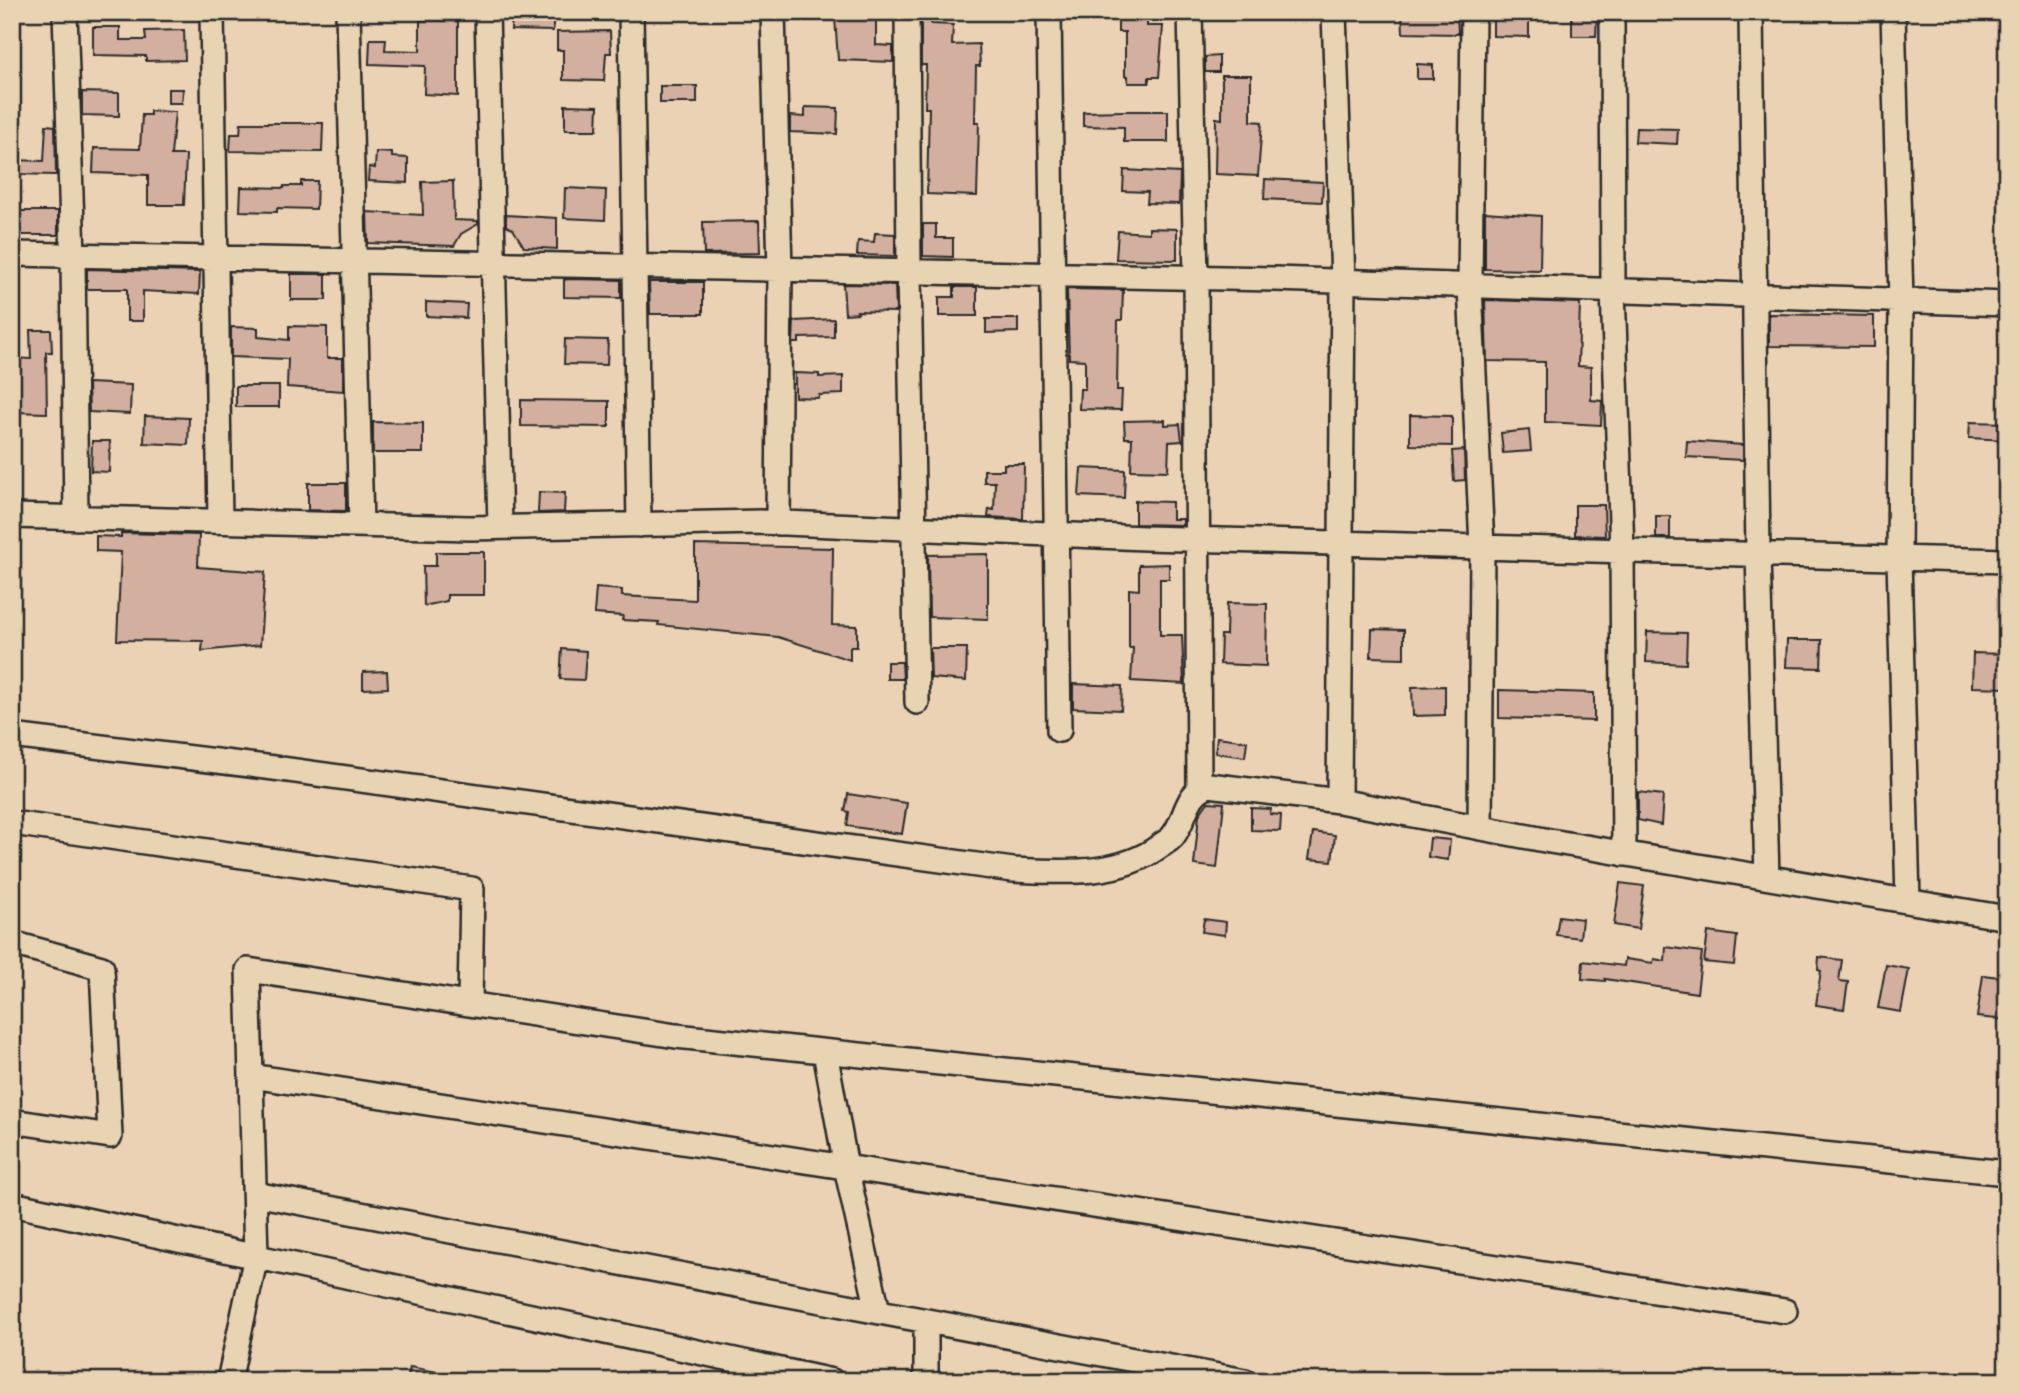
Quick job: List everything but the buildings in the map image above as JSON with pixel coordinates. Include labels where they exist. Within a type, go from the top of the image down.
[{"type":"street","points":[[65,12],[73,256],[76,518]]},
{"type":"street","points":[[212,12],[220,522]]},
{"type":"street","points":[[348,12],[361,525]]},
{"type":"street","points":[[487,12],[500,527]]},
{"type":"street","points":[[631,12],[639,525]]},
{"type":"street","points":[[773,12],[779,270],[778,523]]},
{"type":"street","points":[[907,12],[917,702]]},
{"type":"street","points":[[1049,12],[1059,730]]},
{"type":"street","points":[[1190,12],[1196,278],[1199,788]]},
{"type":"street","points":[[1334,12],[1343,282],[1339,801]]},
{"type":"street","points":[[1474,12],[1470,286],[1482,547],[1480,828]]},
{"type":"street","points":[[1612,12],[1613,290],[1622,551],[1624,853]]},
{"type":"street","points":[[1751,12],[1758,554],[1767,877]]},
{"type":"street","points":[[1893,12],[1900,300],[1899,558],[1909,901]]},
{"type":"street","points":[[12,254],[1196,278],[2007,304]]},
{"type":"street","points":[[12,516],[500,527],[778,523],[1199,540],[2007,561]]},
{"type":"street","points":[[12,736],[288,770],[1013,870],[1069,872],[1110,868],[1147,856],[1172,837],[1190,798],[1199,788],[1209,785],[1339,801],[1480,828],[2007,918]]},
{"type":"street","points":[[12,823],[472,889],[470,1004]]},
{"type":"street","points":[[12,943],[102,968],[110,1136],[12,1121]]},
{"type":"street","points":[[229,1381],[257,1256],[248,970],[676,1036],[2007,1173]]},
{"type":"street","points":[[825,1052],[846,1167],[878,1311]]},
{"type":"street","points":[[251,1076],[1785,1311]]},
{"type":"street","points":[[255,1194],[1245,1381]]},
{"type":"street","points":[[12,1204],[832,1381]]},
{"type":"street","points":[[926,1321],[926,1381]]}]
